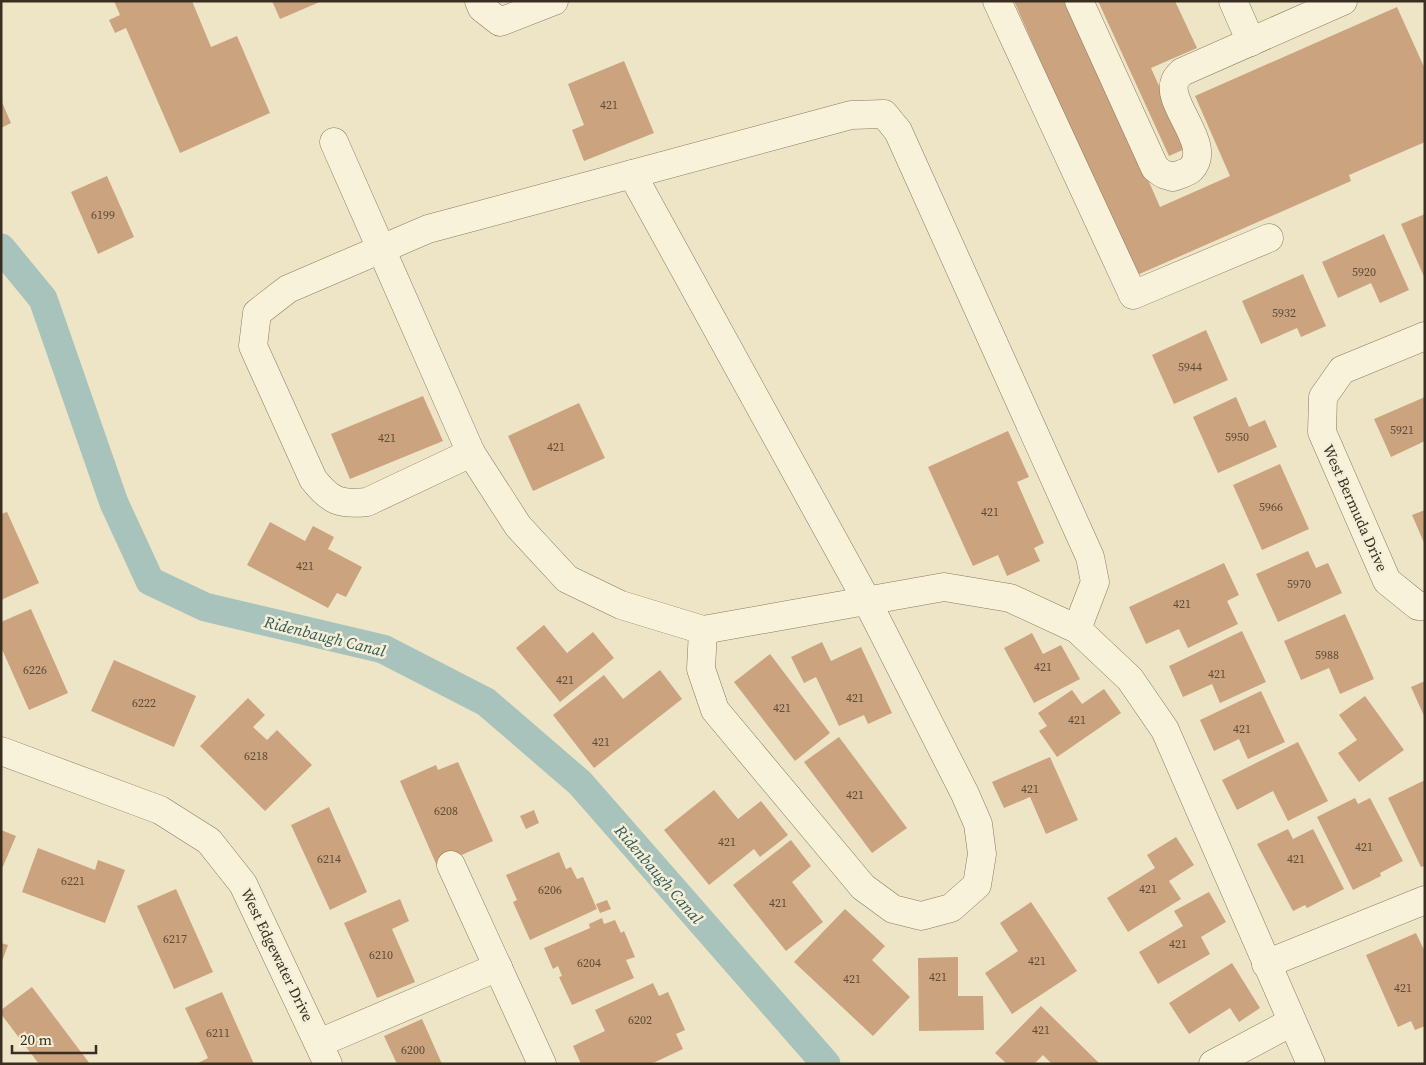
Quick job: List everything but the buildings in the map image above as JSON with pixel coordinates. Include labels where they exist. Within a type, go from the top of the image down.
[{"type":"street","points":[[479,1],[482,8],[500,22],[554,1]]},
{"type":"street","points":[[997,1],[1133,294],[1270,238]]},
{"type":"street","points":[[1079,1],[1155,168],[1173,178],[1191,170],[1197,158],[1197,147],[1173,92],[1175,81],[1182,72],[1343,1]]},
{"type":"street","points":[[1233,1],[1251,42]]},
{"type":"street","points":[[471,453],[367,502],[352,504],[338,502],[324,493],[313,479],[253,346],[258,313],[288,289],[428,228],[851,115],[884,114],[898,131],[1090,557],[1095,582],[1077,629]]},
{"type":"street","points":[[334,142],[471,453],[518,526],[567,579],[621,605],[703,630],[944,587],[1010,598],[1077,629],[1130,679],[1165,730],[1311,1064]]},
{"type":"street","points":[[632,174],[867,601],[965,794],[978,824],[982,854],[977,885],[951,908],[921,916],[893,909],[863,887],[715,710],[701,669],[703,630]]},
{"type":"street","name":"West Bermuda Drive","points":[[1421,606],[1387,582],[1322,432],[1323,397],[1342,370],[1425,336]]},
{"type":"street","name":"West Edgewater Drive","points":[[1,751],[160,810],[209,841],[244,884],[323,1054]]},
{"type":"street","points":[[451,865],[542,1064]]},
{"type":"street","points":[[1266,964],[1425,900]]},
{"type":"street","points":[[323,1054],[498,967]]},
{"type":"street","points":[[1214,1064],[1292,1022]]},
{"type":"waterway","name":"Ridenbaugh Canal","points":[[1,248],[43,299],[114,503],[150,581],[205,607],[383,649],[486,702],[580,783],[826,1064]]}]
